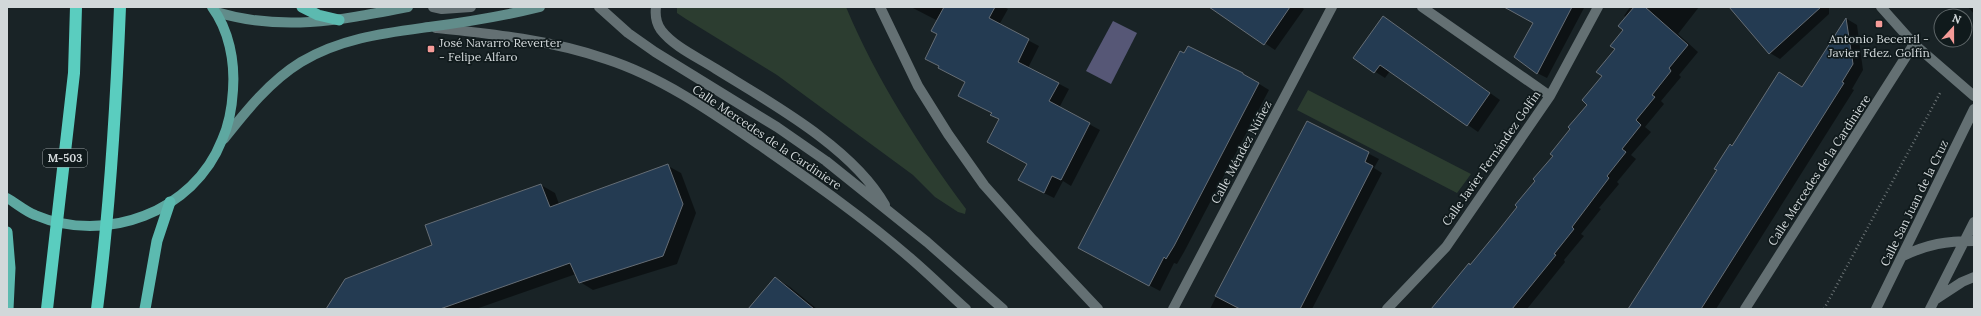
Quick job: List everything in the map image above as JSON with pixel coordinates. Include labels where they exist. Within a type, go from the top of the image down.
[{"type":"highway","name":"M-503","points":[[47,309],[74,73],[76,7]]},
{"type":"highway","points":[[97,309],[106,231],[117,75],[120,7]]},
{"type":"highway","points":[[302,7],[318,15],[339,20]]},
{"type":"highway","points":[[145,309],[157,241],[170,202]]},
{"type":"highway","points":[[7,232],[10,268],[8,309]]},
{"type":"main road","points":[[214,10],[234,18],[258,22],[306,24],[339,20],[408,7]]},
{"type":"main road","points":[[222,140],[247,110],[277,81],[300,63],[319,52],[364,37],[515,13],[540,7]]},
{"type":"main road","points":[[7,198],[34,215],[77,226],[100,226],[122,224],[136,220],[181,196],[198,179],[212,159],[222,140],[232,105],[234,81],[230,43],[214,10]]},
{"type":"street","points":[[433,7],[442,9],[471,7]]},
{"type":"street","name":"Calle Mercedes de la Cardiniere","points":[[599,7],[628,33],[655,52],[777,127],[826,161],[960,270],[1003,309]]},
{"type":"street","name":"Calle Mercedes de la Cardiniere","points":[[656,7],[655,17],[661,30],[671,39],[787,114],[837,150],[861,171],[877,190],[888,211]]},
{"type":"street","points":[[880,7],[918,86],[948,134],[984,186],[1098,309]]},
{"type":"street","name":"Calle Méndez Núñez","points":[[1173,309],[1332,7]]},
{"type":"street","points":[[1422,7],[1550,96]]},
{"type":"street","name":"Calle Javier Fernández Golfín","points":[[1387,309],[1446,247],[1550,96],[1598,7]]},
{"type":"street","points":[[1881,7],[1914,44],[1974,96]]},
{"type":"street","name":"Calle Mercedes de la Cardiniere","points":[[428,27],[502,36],[567,48],[606,58],[638,71],[670,88],[727,123],[843,205],[909,256],[966,309]]},
{"type":"street","name":"Calle Mercedes de la Cardiniere","points":[[1745,309],[1914,44]]},
{"type":"street","name":"Calle San Juan de la Cruz","points":[[1876,309],[1974,109]]},
{"type":"street","points":[[1932,304],[1969,241],[1974,222]]},
{"type":"street","points":[[1903,256],[1923,247],[1969,241]]},
{"type":"street","points":[[1932,304],[1962,282],[1974,277]]},
{"type":"path","points":[[1824,309],[1950,74]]},
{"type":"green space","points":[[677,7],[846,7],[885,86],[916,137],[966,209],[965,214],[958,212],[935,197],[913,175],[777,75],[677,13]]},
{"type":"green space","points":[[1308,90],[1471,174],[1457,193],[1297,110]]},
{"type":"water","points":[[1113,21],[1137,33],[1111,84],[1086,71]]},
{"type":"building","points":[[944,7],[995,7],[989,18],[1029,39],[1018,62],[1059,83],[1049,101],[1090,123],[1061,180],[1052,176],[1044,193],[1018,180],[1027,164],[987,142],[999,119],[990,115],[992,113],[958,96],[965,82],[938,68],[939,66],[925,59],[937,34],[931,31]]},
{"type":"building","points":[[1209,7],[1290,7],[1264,45]]},
{"type":"building","points":[[1504,7],[1572,7],[1537,74],[1514,57],[1533,23]]},
{"type":"building","points":[[1634,7],[1645,7],[1688,45],[1669,68],[1671,71],[1652,95],[1655,97],[1636,120],[1641,125],[1622,149],[1626,152],[1607,176],[1609,178],[1572,227],[1574,229],[1554,254],[1556,255],[1512,309],[1431,309],[1498,231],[1517,207],[1515,205],[1535,181],[1533,179],[1553,156],[1550,154],[1570,129],[1568,127],[1587,105],[1582,100],[1602,76],[1596,72],[1615,49],[1610,46],[1623,30],[1618,26]]},
{"type":"building","points":[[1729,7],[1821,7],[1769,54]]},
{"type":"building","points":[[1383,16],[1490,93],[1467,126],[1380,65],[1374,73],[1353,58]]},
{"type":"building","points":[[1846,18],[1853,64],[1842,82],[1844,83],[1701,309],[1628,309],[1717,170],[1714,169],[1730,144],[1732,146],[1779,72],[1802,87]]},
{"type":"building","points":[[1188,46],[1243,73],[1259,83],[1174,246],[1166,259],[1164,257],[1149,286],[1078,248],[1180,51],[1184,53]]},
{"type":"building","points":[[1307,121],[1369,152],[1365,162],[1373,166],[1300,309],[1240,309],[1215,296]]},
{"type":"building","points":[[668,164],[683,204],[663,256],[579,283],[570,263],[440,309],[326,309],[345,279],[432,245],[425,225],[541,184],[550,207]]},
{"type":"building","points":[[775,277],[814,309],[748,309]]},
{"type":"place","name":"Antonio Becerril - Javier Fdez. Golfín","points":[[1879,24]]},
{"type":"place","name":"José Navarro Reverter - Felipe Alfaro","points":[[431,49]]}]
